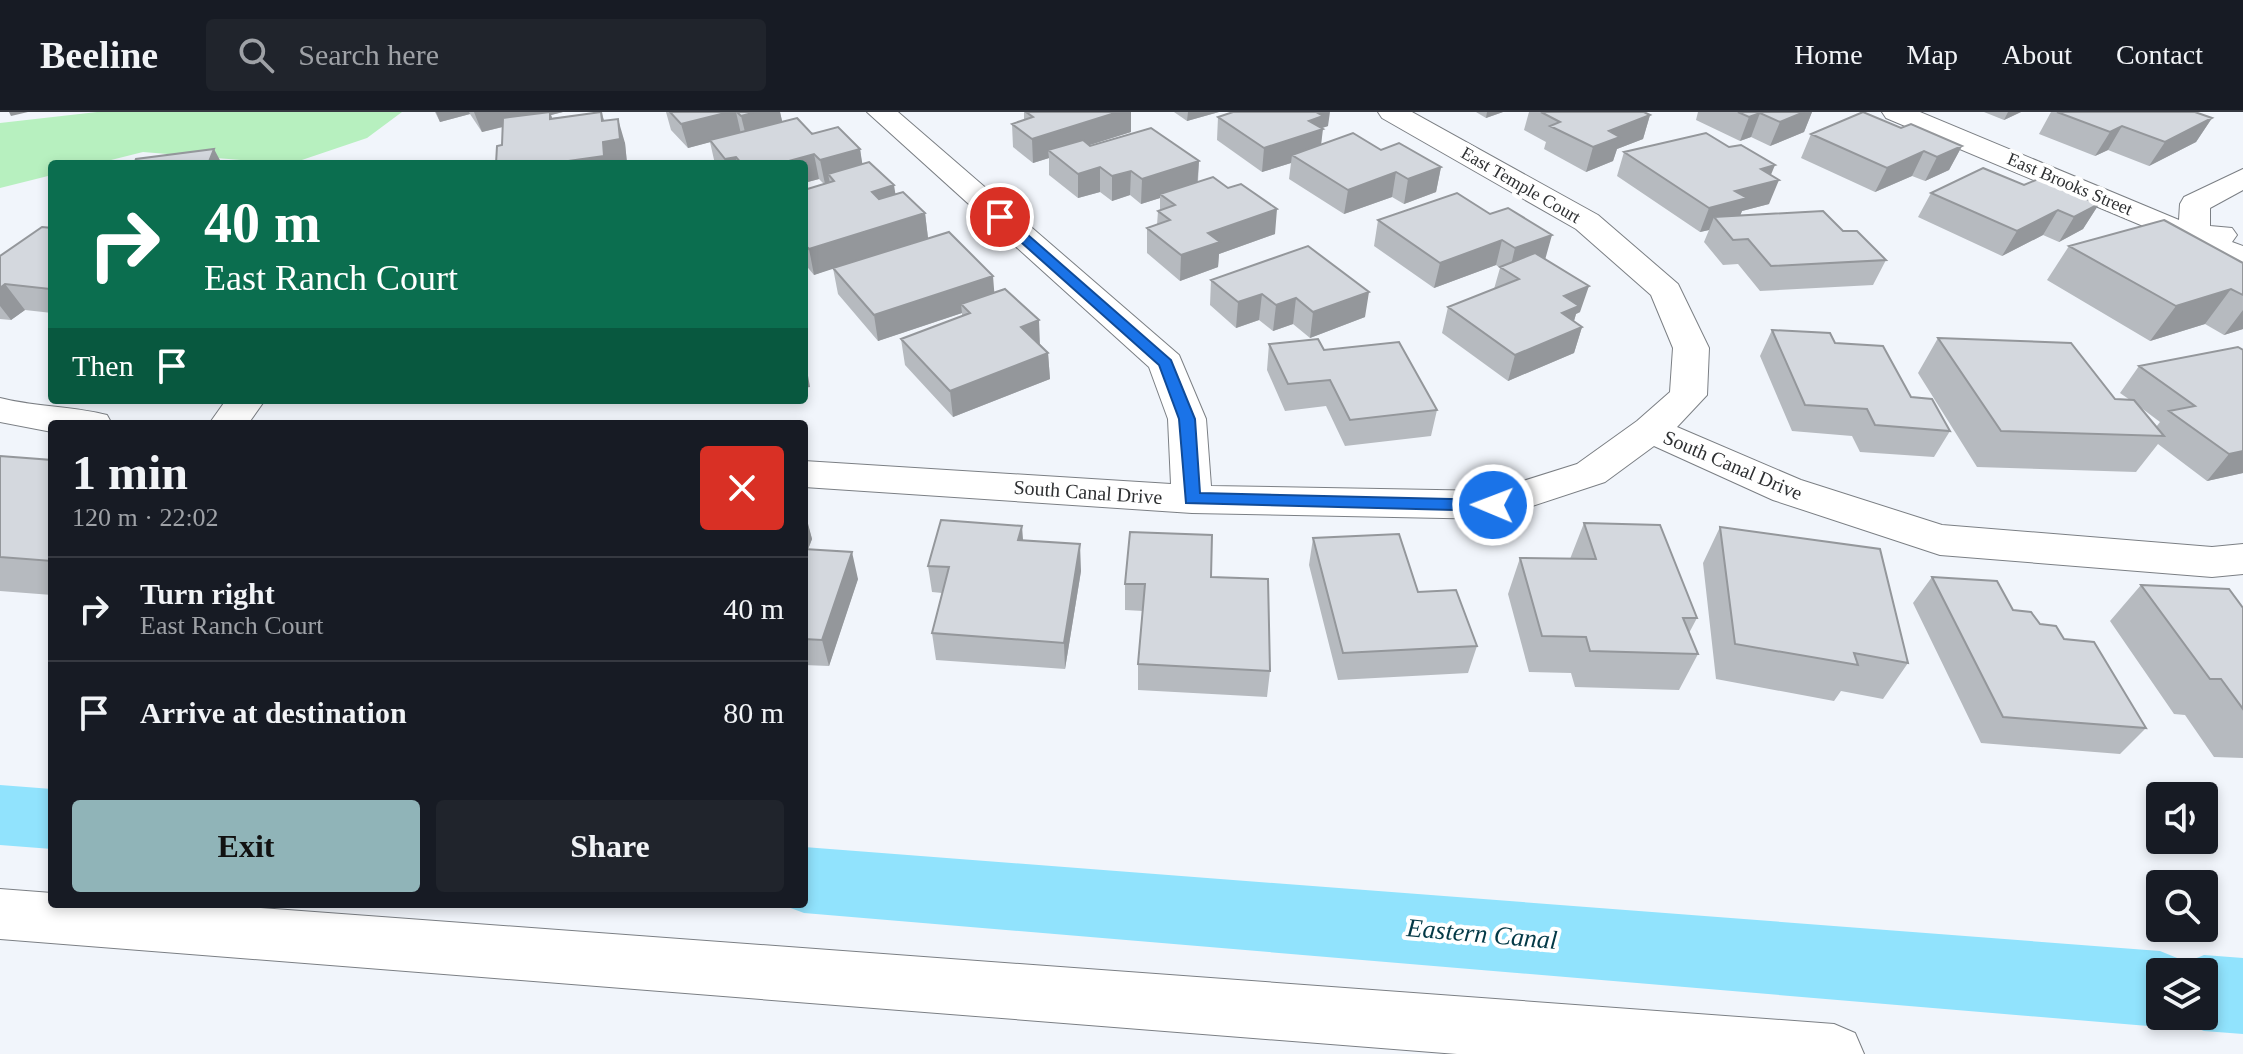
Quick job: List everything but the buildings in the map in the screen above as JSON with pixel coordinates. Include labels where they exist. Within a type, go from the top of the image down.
[{"type":"street","points":[[881,112],[1166,363],[1187,419],[1192,499]]},
{"type":"street","name":"East Temple Court","points":[[1392,112],[1587,222],[1666,291],[1691,348],[1688,395],[1651,430]]},
{"type":"street","name":"East Brooks Street","points":[[1896,112],[2243,258]]},
{"type":"street","points":[[2243,178],[2195,204],[2194,236],[2243,233]]},
{"type":"street","points":[[0,410],[24,417],[54,420]]},
{"type":"street","name":"South Canal Drive","points":[[808,474],[1192,499],[1493,505],[1591,473],[1651,430],[1787,490],[1940,540],[2212,562],[2243,559]]},
{"type":"street","points":[[0,914],[1834,1054]]},
{"type":"green space","points":[[97,112],[402,112],[367,138],[302,160],[241,160],[143,152],[111,160],[48,160],[48,176],[0,188],[0,123]]},
{"type":"waterway","name":"Eastern Canal","points":[[0,815],[48,819]]},
{"type":"waterway","name":"Eastern Canal","points":[[808,880],[2146,988]]},
{"type":"waterway","name":"Eastern Canal","points":[[2218,994],[2243,996]]},
{"type":"route","points":[[1000,217],[1166,363],[1187,419],[1192,499],[1493,505]]}]
